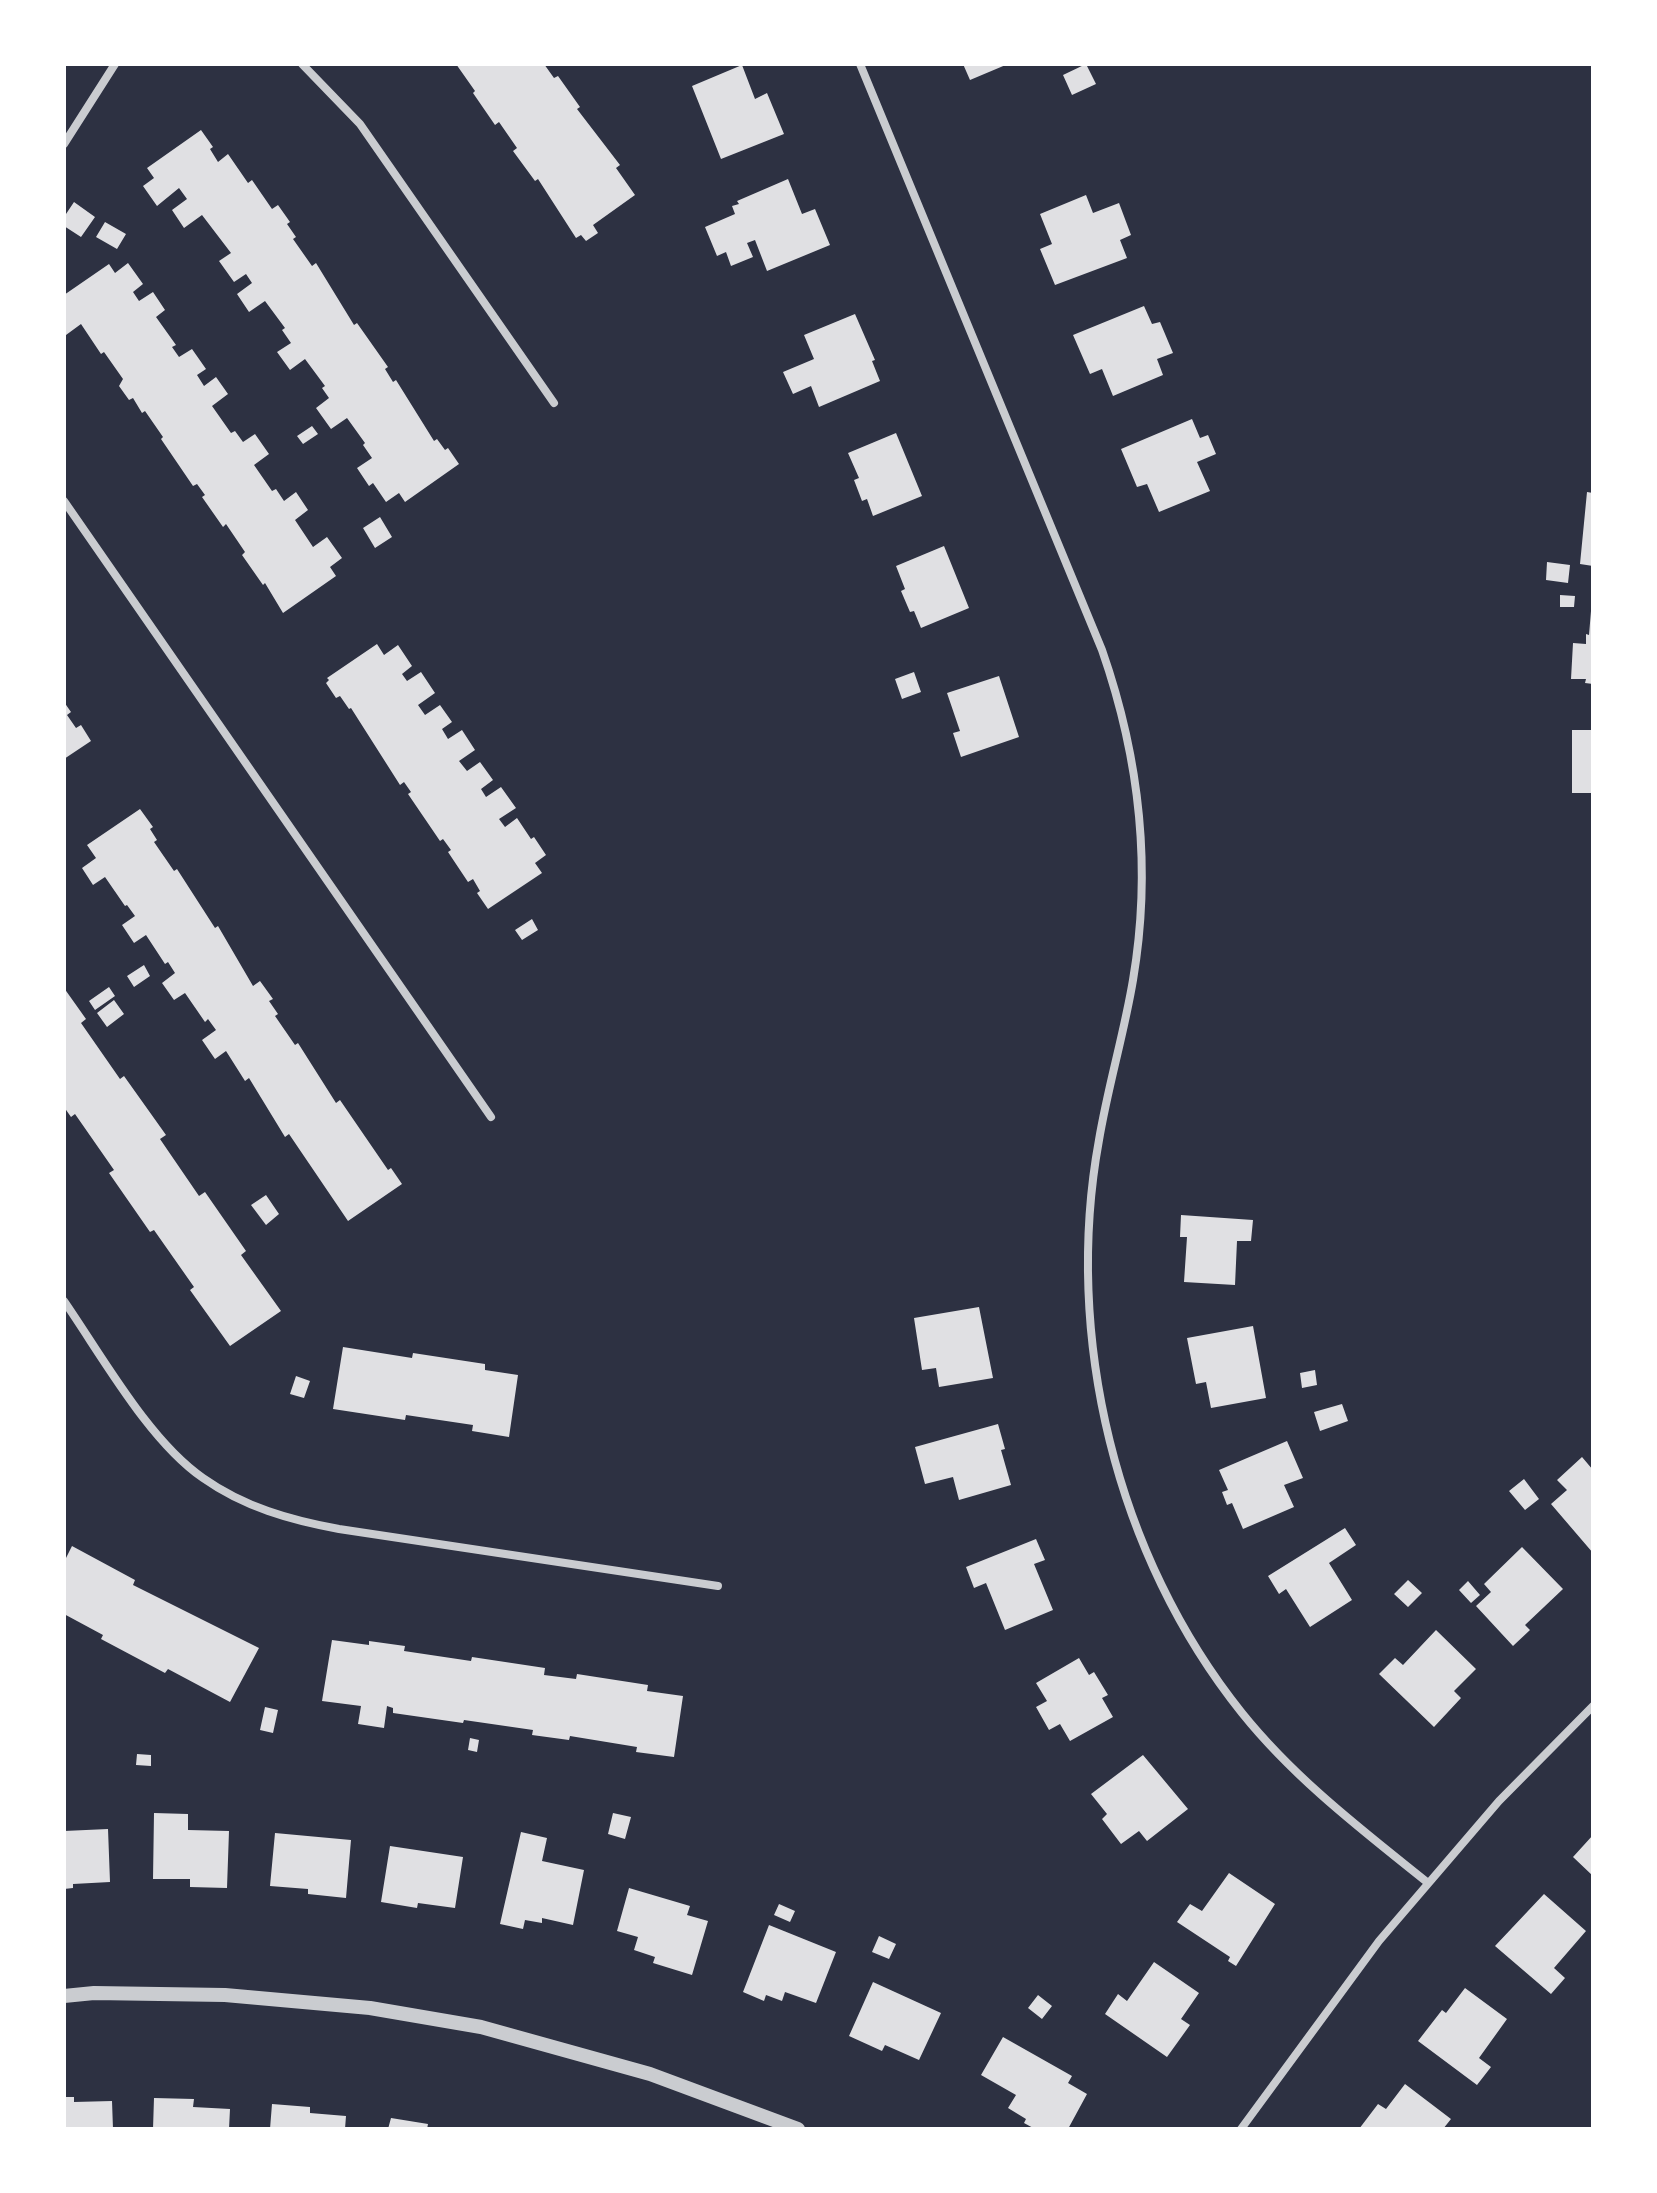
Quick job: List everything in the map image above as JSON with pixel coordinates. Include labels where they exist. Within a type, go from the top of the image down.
[{"type":"street","points":[[64,144],[115,64]]},
{"type":"street","points":[[302,64],[360,124],[554,403]]},
{"type":"street","points":[[860,64],[1102,650],[1121,705],[1130,750],[1141,836],[1140,929],[1134,978],[1099,1138],[1086,1246],[1087,1303],[1094,1370],[1119,1472],[1157,1575],[1209,1666],[1241,1712],[1279,1756],[1328,1802],[1428,1883]]},
{"type":"street","points":[[64,501],[491,1117]]},
{"type":"street","points":[[64,1301],[139,1410],[178,1456],[200,1477],[262,1510],[299,1522],[339,1529],[718,1586]]},
{"type":"street","points":[[1241,2129],[1379,1941],[1499,1801],[1593,1706]]},
{"type":"street","points":[[64,1996],[94,1993],[225,1995],[370,2008],[481,2027],[650,2074],[798,2129]]},
{"type":"building","points":[[456,64],[544,64],[554,78],[558,76],[580,107],[577,109],[620,165],[616,168],[635,195],[593,225],[598,233],[586,241],[581,235],[576,238],[538,179],[535,181],[513,151],[517,148],[499,122],[495,125]]},
{"type":"building","points":[[963,64],[1008,64],[970,80]]},
{"type":"building","points":[[1086,64],[1096,84],[1072,95],[1063,75]]},
{"type":"building","points":[[742,65],[755,99],[767,93],[784,134],[721,159],[692,86]]},
{"type":"building","points":[[201,130],[213,147],[210,149],[218,162],[228,154],[248,183],[252,180],[272,209],[278,205],[290,222],[287,224],[296,237],[293,239],[312,266],[316,263],[354,325],[357,323],[388,367],[385,369],[393,382],[396,380],[434,441],[437,439],[445,450],[448,448],[459,464],[405,502],[399,493],[386,502],[373,483],[369,486],[357,468],[372,458],[363,445],[365,443],[347,418],[331,429],[316,408],[329,398],[322,388],[325,386],[305,359],[290,370],[277,352],[291,343],[282,330],[285,328],[265,301],[249,312],[237,294],[252,283],[246,274],[234,282],[219,261],[231,253],[202,215],[184,228],[172,210],[187,199],[179,188],[157,206],[143,186],[154,178],[147,168]]},
{"type":"building","points":[[788,179],[802,214],[815,209],[830,245],[767,271],[755,240],[747,243],[753,257],[731,266],[726,252],[717,256],[705,227],[735,214],[732,206],[739,204],[737,201]]},
{"type":"building","points":[[1086,195],[1093,213],[1119,203],[1131,235],[1120,240],[1127,258],[1055,285],[1040,249],[1052,244],[1040,214]]},
{"type":"building","points":[[74,202],[95,217],[81,237],[64,226],[64,217]]},
{"type":"building","points":[[105,222],[126,234],[117,249],[96,237]]},
{"type":"building","points":[[128,263],[143,284],[133,292],[139,301],[153,292],[165,310],[156,317],[176,345],[172,347],[179,357],[192,349],[206,369],[197,375],[204,386],[216,377],[228,394],[212,406],[231,433],[235,431],[243,442],[255,434],[269,454],[254,465],[272,491],[276,489],[284,501],[296,492],[308,510],[295,520],[313,547],[327,537],[342,558],[330,567],[336,576],[283,613],[265,583],[263,585],[242,555],[245,552],[226,524],[223,527],[202,497],[205,495],[197,484],[193,486],[145,411],[142,413],[133,398],[129,400],[119,386],[123,379],[104,352],[101,354],[81,324],[66,335],[64,333],[64,295],[109,264],[115,273]]},
{"type":"building","points":[[1144,306],[1152,324],[1160,322],[1173,353],[1157,359],[1163,375],[1113,396],[1102,369],[1090,374],[1073,335]]},
{"type":"building","points":[[855,314],[875,360],[872,361],[880,381],[819,407],[811,386],[793,394],[783,372],[814,359],[804,335]]},
{"type":"building","points":[[1192,419],[1200,438],[1208,435],[1216,454],[1197,462],[1210,491],[1159,512],[1147,484],[1137,487],[1121,449]]},
{"type":"building","points":[[312,426],[318,434],[303,444],[297,436]]},
{"type":"building","points":[[896,433],[922,496],[873,516],[867,499],[862,501],[854,480],[859,478],[848,453]]},
{"type":"building","points":[[1587,492],[1593,493],[1593,566],[1580,564]]},
{"type":"building","points":[[380,517],[392,537],[375,548],[363,528]]},
{"type":"building","points":[[944,546],[969,608],[921,628],[901,591],[905,589],[896,566]]},
{"type":"building","points":[[1547,562],[1570,565],[1568,583],[1546,580]]},
{"type":"building","points":[[1560,595],[1575,596],[1574,607],[1560,607]]},
{"type":"building","points":[[1591,611],[1593,684],[1585,683],[1586,679],[1571,679],[1573,643],[1586,644]]},
{"type":"building","points":[[377,644],[384,655],[398,645],[412,666],[402,674],[407,681],[421,672],[435,693],[418,705],[425,715],[440,705],[452,722],[442,729],[448,739],[462,730],[475,750],[459,761],[467,771],[480,762],[493,780],[481,789],[486,797],[501,787],[516,808],[499,819],[505,827],[517,818],[546,855],[535,863],[542,873],[488,909],[477,893],[480,891],[473,879],[468,882],[448,852],[451,850],[443,839],[440,841],[408,794],[411,792],[404,782],[400,785],[351,708],[340,696],[336,698],[326,683],[327,678]]},
{"type":"building","points":[[914,672],[921,692],[902,699],[895,679]]},
{"type":"building","points":[[999,676],[1019,737],[961,757],[953,733],[960,731],[947,693]]},
{"type":"building","points":[[64,702],[71,712],[67,715],[76,728],[81,725],[91,741],[64,759]]},
{"type":"building","points":[[1572,730],[1593,730],[1593,793],[1572,793]]},
{"type":"building","points":[[140,809],[153,827],[150,829],[157,840],[154,842],[174,871],[177,869],[215,928],[218,926],[253,986],[260,981],[273,999],[269,1001],[278,1014],[275,1016],[295,1045],[298,1043],[336,1103],[340,1100],[388,1170],[391,1168],[402,1184],[348,1221],[289,1134],[285,1137],[249,1078],[245,1081],[226,1051],[215,1059],[202,1040],[216,1030],[208,1019],[205,1022],[185,993],[174,1000],[162,983],[175,973],[168,962],[165,964],[146,935],[134,943],[122,925],[135,916],[127,905],[105,877],[93,885],[82,868],[96,858],[87,845]]},
{"type":"building","points":[[532,919],[538,930],[522,940],[515,930]]},
{"type":"building","points":[[144,965],[150,976],[134,987],[127,976]]},
{"type":"building","points":[[109,987],[115,996],[95,1010],[89,1001]]},
{"type":"building","points":[[64,988],[86,1019],[81,1023],[120,1079],[124,1076],[166,1135],[160,1139],[199,1196],[205,1192],[246,1251],[241,1255],[281,1311],[230,1346],[190,1290],[194,1287],[109,1173],[114,1170],[75,1114],[71,1117],[64,1107]]},
{"type":"building","points":[[114,1000],[124,1014],[107,1027],[97,1013]]},
{"type":"building","points":[[266,1195],[279,1214],[266,1225],[251,1205]]},
{"type":"building","points":[[1181,1215],[1253,1220],[1251,1241],[1237,1241],[1235,1285],[1184,1282],[1187,1237],[1180,1237]]},
{"type":"building","points":[[979,1307],[993,1378],[939,1387],[936,1368],[922,1370],[914,1318]]},
{"type":"building","points":[[1253,1326],[1266,1398],[1211,1408],[1206,1382],[1196,1384],[1187,1338]]},
{"type":"building","points":[[343,1347],[412,1358],[413,1353],[485,1364],[485,1370],[518,1375],[509,1437],[472,1431],[473,1425],[406,1415],[405,1420],[333,1409]]},
{"type":"building","points":[[1315,1370],[1317,1385],[1302,1388],[1300,1373]]},
{"type":"building","points":[[296,1376],[310,1381],[304,1398],[290,1394]]},
{"type":"building","points":[[1342,1404],[1348,1421],[1320,1431],[1314,1412]]},
{"type":"building","points":[[998,1424],[1005,1449],[1001,1450],[1011,1485],[959,1500],[953,1477],[925,1484],[915,1447]]},
{"type":"building","points":[[1287,1441],[1303,1478],[1284,1485],[1294,1507],[1243,1529],[1232,1503],[1227,1505],[1222,1492],[1228,1490],[1219,1470]]},
{"type":"building","points":[[1582,1457],[1593,1470],[1593,1553],[1551,1504],[1567,1490],[1557,1480]]},
{"type":"building","points":[[1524,1479],[1539,1499],[1525,1510],[1509,1491]]},
{"type":"building","points":[[1345,1528],[1356,1545],[1329,1563],[1352,1600],[1310,1627],[1286,1589],[1279,1594],[1268,1576]]},
{"type":"building","points":[[1036,1539],[1045,1560],[1034,1564],[1053,1610],[1005,1630],[986,1583],[974,1588],[966,1567]]},
{"type":"building","points":[[72,1546],[135,1580],[133,1585],[259,1648],[230,1702],[168,1669],[165,1673],[101,1639],[103,1635],[64,1614],[64,1562]]},
{"type":"building","points":[[1522,1547],[1563,1589],[1525,1625],[1530,1630],[1513,1646],[1476,1606],[1491,1592],[1484,1584]]},
{"type":"building","points":[[1408,1580],[1422,1593],[1408,1607],[1394,1594]]},
{"type":"building","points":[[1468,1581],[1480,1595],[1471,1603],[1459,1590]]},
{"type":"building","points":[[1436,1630],[1476,1669],[1454,1691],[1461,1698],[1434,1727],[1379,1674],[1395,1658],[1403,1665]]},
{"type":"building","points":[[332,1640],[369,1645],[369,1641],[405,1646],[404,1651],[545,1668],[544,1675],[576,1679],[577,1674],[648,1685],[647,1691],[683,1696],[674,1757],[636,1752],[637,1747],[570,1736],[569,1740],[532,1735],[533,1730],[393,1713],[393,1708],[387,1706],[384,1728],[358,1724],[361,1706],[322,1701]]},
{"type":"building","points":[[1079,1658],[1089,1675],[1094,1672],[1108,1695],[1102,1698],[1113,1717],[1070,1741],[1060,1724],[1049,1730],[1036,1707],[1047,1701],[1036,1683]]},
{"type":"building","points":[[265,1707],[278,1710],[273,1733],[260,1730]]},
{"type":"building","points":[[470,1738],[479,1740],[477,1752],[468,1750]]},
{"type":"building","points":[[137,1754],[151,1755],[151,1766],[136,1765]]},
{"type":"building","points":[[1143,1755],[1188,1809],[1147,1841],[1139,1831],[1121,1844],[1102,1819],[1107,1814],[1091,1794]]},
{"type":"building","points":[[154,1813],[188,1814],[188,1830],[229,1831],[227,1888],[190,1887],[190,1879],[153,1879]]},
{"type":"building","points":[[613,1813],[631,1817],[625,1839],[608,1834]]},
{"type":"building","points":[[108,1829],[110,1882],[73,1884],[73,1888],[64,1889],[64,1831]]},
{"type":"building","points":[[521,1832],[547,1838],[542,1861],[584,1870],[573,1925],[542,1918],[542,1923],[525,1920],[523,1929],[500,1924]]},
{"type":"building","points":[[275,1833],[351,1840],[346,1898],[308,1894],[308,1889],[270,1886]]},
{"type":"building","points":[[1593,1835],[1593,1876],[1573,1857]]},
{"type":"building","points":[[390,1846],[463,1857],[455,1908],[418,1903],[417,1908],[381,1902]]},
{"type":"building","points":[[1229,1873],[1275,1904],[1236,1966],[1228,1961],[1230,1957],[1177,1922],[1190,1904],[1202,1911]]},
{"type":"building","points":[[629,1888],[690,1906],[687,1915],[708,1921],[692,1975],[653,1963],[655,1957],[634,1950],[638,1937],[617,1931]]},
{"type":"building","points":[[1544,1894],[1586,1931],[1554,1968],[1565,1978],[1551,1994],[1495,1946]]},
{"type":"building","points":[[779,1904],[795,1911],[790,1922],[774,1915]]},
{"type":"building","points":[[769,1925],[836,1952],[816,2003],[785,1992],[782,2001],[766,1995],[764,2001],[743,1992]]},
{"type":"building","points":[[879,1936],[896,1944],[889,1959],[872,1952]]},
{"type":"building","points":[[1154,1962],[1199,1993],[1181,2019],[1190,2025],[1167,2057],[1105,2014],[1118,1994],[1127,2001]]},
{"type":"building","points":[[873,1982],[941,2013],[919,2060],[885,2045],[882,2051],[849,2036]]},
{"type":"building","points":[[1465,1988],[1507,2019],[1479,2058],[1491,2067],[1477,2085],[1418,2041],[1442,2010],[1446,2013]]},
{"type":"building","points":[[1038,1995],[1052,2006],[1042,2019],[1028,2008]]},
{"type":"building","points":[[1003,2037],[1072,2076],[1068,2083],[1087,2094],[1068,2129],[1035,2129],[1024,2123],[1026,2119],[1008,2108],[1016,2095],[981,2075]]},
{"type":"building","points":[[1405,2084],[1451,2119],[1443,2129],[1359,2129],[1378,2104],[1386,2109]]},
{"type":"building","points":[[64,2097],[74,2097],[74,2102],[112,2101],[113,2129],[64,2129]]},
{"type":"building","points":[[154,2098],[194,2099],[193,2107],[230,2109],[229,2129],[153,2129]]},
{"type":"building","points":[[272,2104],[310,2107],[310,2113],[346,2116],[345,2129],[270,2129]]},
{"type":"building","points":[[391,2118],[428,2124],[427,2129],[388,2129]]}]
